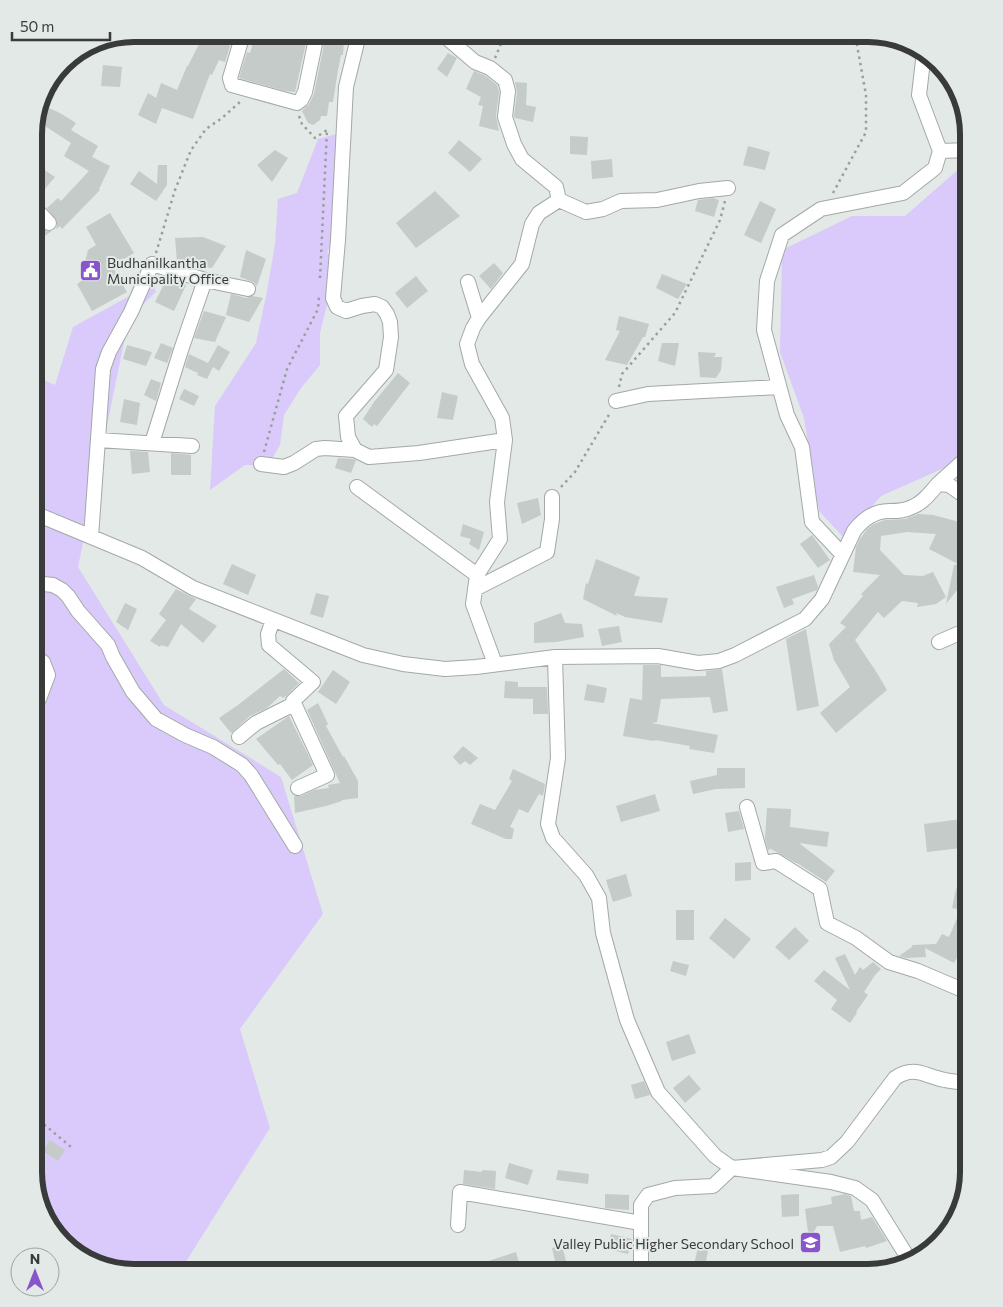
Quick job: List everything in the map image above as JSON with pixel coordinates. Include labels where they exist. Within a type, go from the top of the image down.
[{"type":"street","points":[[240,43],[230,78],[232,85],[297,103],[301,100],[304,92],[315,43]]},
{"type":"street","points":[[355,450],[348,437],[346,416],[386,370],[391,337],[390,322],[382,307],[375,304],[346,311],[337,307],[333,298],[346,87],[356,43]]},
{"type":"street","points":[[453,43],[475,62],[490,68],[505,80],[508,91],[505,117],[514,144],[522,159],[556,187],[559,200]]},
{"type":"street","points":[[842,554],[812,522],[802,447],[787,415],[764,330],[767,281],[782,235],[821,209],[903,193],[936,168],[940,151],[920,95],[923,60]]},
{"type":"street","points":[[940,151],[961,150]]},
{"type":"street","points":[[495,664],[473,604],[478,575],[500,539],[497,502],[505,440],[502,418],[472,364],[467,344],[473,328],[522,264],[532,224],[539,213],[550,204],[559,200],[586,212],[603,209],[621,201],[657,200],[699,191],[728,188]]},
{"type":"street","points":[[43,217],[49,223]]},
{"type":"street","points":[[92,537],[103,369],[109,352],[131,312],[152,264],[205,280],[248,289]]},
{"type":"street","points":[[152,444],[205,280]]},
{"type":"street","points":[[468,282],[479,318]]},
{"type":"street","points":[[616,401],[648,394],[779,387]]},
{"type":"street","points":[[98,440],[192,446]]},
{"type":"street","points":[[261,464],[284,467],[316,449],[325,448],[355,450],[369,457],[419,453],[505,440]]},
{"type":"street","points":[[43,517],[142,558],[193,588],[363,655],[395,662],[445,669],[555,657],[658,656],[698,663],[720,661],[735,655],[805,619],[822,599],[842,554],[860,523],[871,514],[898,511],[920,504],[961,463]]},
{"type":"street","points":[[938,484],[949,485],[961,493]]},
{"type":"street","points":[[357,487],[478,575]]},
{"type":"street","points":[[475,589],[547,552],[552,519],[552,498]]},
{"type":"street","points":[[43,584],[53,585],[68,596],[78,611],[108,645],[132,692],[156,719],[185,735],[213,747],[242,765],[251,775],[295,846]]},
{"type":"street","points":[[273,620],[268,634],[269,645],[313,682],[293,701],[327,774],[298,788]]},
{"type":"street","points":[[939,642],[961,632]]},
{"type":"street","points":[[555,657],[558,758],[548,824],[553,838],[586,875],[599,898],[603,933],[627,1020],[658,1092],[715,1156],[732,1168],[831,1182],[855,1188],[872,1200],[907,1256]]},
{"type":"street","points":[[42,662],[48,675],[42,688]]},
{"type":"street","points":[[240,737],[256,723],[294,704]]},
{"type":"street","points":[[747,807],[764,863],[776,861],[820,889],[827,923],[856,938],[889,962],[918,971],[961,989]]},
{"type":"street","points":[[640,1264],[640,1205],[648,1194],[674,1188],[712,1186],[732,1168],[822,1160],[831,1157],[847,1142],[895,1078],[903,1074],[915,1071],[945,1080],[961,1082]]},
{"type":"street","points":[[458,1225],[460,1192],[640,1223]]},
{"type":"path","points":[[490,68],[501,43]]},
{"type":"path","points":[[826,208],[866,132],[866,95],[857,43]]},
{"type":"path","points":[[152,264],[175,190],[191,150],[206,129],[242,100]]},
{"type":"path","points":[[297,111],[302,124],[315,138],[328,130],[320,283]]},
{"type":"path","points":[[552,498],[575,472],[616,401],[622,374],[675,313],[720,220],[728,188]]},
{"type":"path","points":[[261,464],[287,369],[318,309],[319,292]]},
{"type":"path","points":[[42,1123],[71,1147]]},
{"type":"shaded area","points":[[337,134],[336,232],[327,253],[333,255],[329,297],[320,333],[320,365],[301,388],[284,415],[280,445],[268,465],[245,465],[210,490],[215,406],[256,343],[275,244],[278,199],[297,193],[318,139]]},
{"type":"shaded area","points":[[961,167],[961,460],[881,496],[844,538],[819,511],[804,418],[780,352],[782,250],[852,216],[905,216]]},
{"type":"shaded area","points":[[151,279],[156,292],[129,318],[78,567],[164,705],[281,777],[323,914],[240,1029],[270,1128],[185,1264],[122,1264],[99,1258],[78,1246],[65,1233],[52,1213],[44,1191],[42,1173],[43,379],[55,385],[73,327],[133,294]]},
{"type":"building","points":[[200,43],[227,43],[230,46],[225,62],[219,60],[212,75],[210,74],[193,119],[162,108],[156,124],[138,115],[148,93],[156,98],[161,83],[177,90]]},
{"type":"building","points":[[253,43],[306,43],[295,92],[239,78],[247,52],[250,53]]},
{"type":"building","points":[[324,43],[344,43],[333,102],[329,102],[327,116],[321,116],[320,120],[313,125],[308,123],[302,111],[309,104],[314,94]]},
{"type":"building","points":[[448,53],[457,58],[447,77],[437,69]]},
{"type":"building","points":[[103,65],[122,67],[120,87],[101,86]]},
{"type":"building","points":[[474,71],[486,76],[497,85],[499,92],[496,116],[499,131],[479,126],[483,106],[478,105],[481,97],[466,89]]},
{"type":"building","points":[[515,82],[527,83],[526,105],[536,107],[533,122],[515,118],[514,116],[517,92]]},
{"type":"building","points":[[47,107],[60,113],[76,123],[71,130],[98,146],[92,157],[110,166],[100,190],[62,229],[60,226],[56,229],[57,221],[47,208],[58,198],[61,201],[89,171],[64,156],[71,143],[44,127],[43,122]]},
{"type":"building","points":[[570,136],[588,137],[587,155],[570,154]]},
{"type":"building","points":[[459,140],[482,159],[470,172],[448,153]]},
{"type":"building","points":[[748,146],[770,152],[765,170],[743,165]]},
{"type":"building","points":[[275,150],[288,158],[272,182],[257,165]]},
{"type":"building","points":[[612,159],[613,177],[592,179],[591,161]]},
{"type":"building","points":[[158,165],[167,165],[167,185],[156,201],[130,184],[139,171],[157,184]]},
{"type":"building","points":[[43,169],[55,177],[43,189]]},
{"type":"building","points":[[435,191],[460,216],[416,248],[396,223]]},
{"type":"building","points":[[713,198],[719,200],[714,217],[695,211],[698,200]]},
{"type":"building","points":[[760,201],[776,209],[761,243],[744,235]]},
{"type":"building","points":[[110,213],[134,253],[112,266],[127,292],[92,311],[77,284],[91,274],[85,262],[88,250],[96,245],[86,227]]},
{"type":"building","points":[[43,229],[52,231],[43,237]]},
{"type":"building","points":[[203,237],[226,246],[212,268],[177,262],[175,238]]},
{"type":"building","points":[[246,250],[266,259],[257,286],[253,282],[240,277]]},
{"type":"building","points":[[494,263],[503,273],[491,289],[479,276]]},
{"type":"building","points":[[662,274],[687,284],[678,299],[656,288]]},
{"type":"building","points":[[416,276],[428,291],[407,308],[395,293]]},
{"type":"building","points":[[167,278],[186,285],[174,311],[155,302]]},
{"type":"building","points":[[231,294],[246,298],[252,296],[263,298],[249,322],[226,315]]},
{"type":"building","points":[[204,311],[226,317],[215,342],[194,338]]},
{"type":"building","points":[[619,316],[649,324],[645,337],[643,337],[627,365],[605,360],[620,331],[616,330]]},
{"type":"building","points":[[161,343],[173,348],[167,363],[154,358]]},
{"type":"building","points":[[662,343],[679,343],[675,366],[658,361]]},
{"type":"building","points":[[127,345],[152,352],[146,366],[123,359]]},
{"type":"building","points":[[218,345],[230,352],[219,371],[213,367],[207,379],[185,367],[189,354],[208,363]]},
{"type":"building","points":[[698,352],[716,353],[714,357],[722,357],[721,370],[716,378],[700,377]]},
{"type":"building","points":[[398,373],[410,383],[377,426],[374,424],[372,427],[363,419],[374,402]]},
{"type":"building","points":[[151,379],[161,383],[156,401],[144,395]]},
{"type":"building","points":[[184,389],[199,396],[194,406],[179,399]]},
{"type":"building","points":[[442,392],[458,396],[453,420],[437,418]]},
{"type":"building","points":[[124,399],[140,403],[137,425],[120,422]]},
{"type":"building","points":[[130,451],[148,452],[150,472],[132,474]]},
{"type":"building","points":[[171,453],[191,455],[191,475],[171,475]]},
{"type":"building","points":[[338,458],[356,460],[351,473],[335,468]]},
{"type":"building","points":[[538,498],[541,515],[522,524],[517,503]]},
{"type":"building","points":[[918,514],[933,515],[956,521],[961,525],[961,585],[946,604],[954,565],[958,564],[929,549],[936,534],[907,532],[881,536],[880,550],[904,575],[923,576],[933,572],[946,597],[936,604],[917,607],[918,603],[902,601],[884,618],[878,612],[855,640],[887,690],[836,733],[820,713],[850,687],[834,660],[829,644],[846,627],[840,623],[863,596],[861,594],[880,575],[853,572],[856,547],[868,528],[874,524],[885,520],[906,519]]},
{"type":"building","points":[[463,524],[484,532],[479,550],[469,544],[471,539],[460,536]]},
{"type":"building","points":[[812,535],[830,560],[818,568],[800,544]]},
{"type":"building","points":[[596,559],[640,577],[634,596],[668,598],[662,623],[625,617],[616,613],[617,616],[583,599],[586,583],[588,584]]},
{"type":"building","points":[[232,564],[256,575],[248,595],[223,584]]},
{"type":"building","points":[[814,575],[818,587],[817,590],[792,599],[794,604],[784,608],[776,587]]},
{"type":"building","points":[[176,589],[196,599],[189,609],[217,626],[203,643],[181,624],[168,647],[161,645],[160,647],[150,641],[166,620],[159,614]]},
{"type":"building","points":[[316,593],[329,596],[323,618],[310,614]]},
{"type":"building","points":[[125,603],[137,609],[128,630],[116,622]]},
{"type":"building","points":[[561,613],[565,623],[582,624],[584,637],[556,642],[534,643],[534,623]]},
{"type":"building","points":[[619,626],[622,642],[602,646],[598,629]]},
{"type":"building","points":[[806,629],[819,706],[797,711],[786,639]]},
{"type":"building","points":[[643,665],[661,665],[661,677],[706,676],[706,671],[722,669],[728,711],[713,713],[710,697],[661,699],[657,722],[651,723],[718,735],[714,753],[689,749],[690,746],[623,736],[630,698],[642,700]]},
{"type":"building","points":[[284,669],[299,683],[286,696],[283,698],[280,696],[267,708],[250,716],[231,733],[219,718]]},
{"type":"building","points":[[333,670],[350,682],[336,704],[318,692]]},
{"type":"building","points":[[505,681],[518,682],[518,687],[547,687],[548,714],[533,714],[533,699],[504,698]]},
{"type":"building","points":[[587,684],[607,688],[604,703],[584,700]]},
{"type":"building","points":[[318,703],[328,724],[326,726],[358,781],[358,798],[342,800],[326,806],[295,813],[294,796],[301,796],[314,790],[329,788],[328,785],[340,783],[307,710]]},
{"type":"building","points":[[289,716],[313,765],[292,780],[280,764],[278,765],[256,739]]},
{"type":"building","points":[[463,746],[478,758],[470,765],[465,761],[460,765],[453,757]]},
{"type":"building","points":[[717,768],[745,768],[745,788],[716,789],[693,794],[690,781],[717,775]]},
{"type":"building","points":[[513,769],[545,784],[543,796],[539,794],[528,813],[519,809],[510,827],[514,829],[512,839],[506,839],[471,824],[480,804],[495,810],[512,781],[509,779]]},
{"type":"building","points":[[655,794],[660,811],[621,822],[616,806]]},
{"type":"building","points":[[767,808],[791,809],[790,827],[829,832],[827,847],[799,843],[835,871],[826,882],[797,863],[771,849],[768,850],[765,839]]},
{"type":"building","points":[[739,811],[744,829],[728,832],[725,813]]},
{"type":"building","points":[[961,819],[961,848],[927,852],[924,824]]},
{"type":"building","points":[[751,862],[751,880],[735,881],[735,863]]},
{"type":"building","points":[[626,874],[632,896],[613,902],[606,880]]},
{"type":"building","points":[[961,879],[961,910],[952,908],[956,889]]},
{"type":"building","points":[[676,910],[694,910],[694,940],[676,940]]},
{"type":"building","points":[[958,916],[961,917],[961,950],[954,963],[925,948],[926,957],[906,958],[899,956],[912,947],[912,945],[936,944],[942,934],[949,937]]},
{"type":"building","points":[[725,918],[751,939],[734,959],[709,938]]},
{"type":"building","points":[[795,927],[809,941],[789,960],[775,947]]},
{"type":"building","points":[[845,954],[855,975],[860,967],[863,970],[873,962],[881,969],[864,992],[868,995],[850,1023],[831,1009],[837,1000],[814,981],[824,970],[850,990],[835,958]]},
{"type":"building","points":[[673,961],[689,965],[686,976],[670,971]]},
{"type":"building","points":[[689,1034],[696,1053],[672,1061],[666,1042]]},
{"type":"building","points":[[689,1075],[701,1089],[685,1103],[673,1088]]},
{"type":"building","points":[[644,1081],[650,1095],[635,1099],[631,1085]]},
{"type":"building","points":[[50,1140],[65,1150],[58,1161],[43,1151]]},
{"type":"building","points":[[509,1163],[533,1170],[528,1185],[505,1178]]},
{"type":"building","points":[[464,1170],[496,1171],[495,1189],[463,1184]]},
{"type":"building","points":[[558,1170],[589,1174],[588,1184],[556,1180]]},
{"type":"building","points":[[605,1194],[629,1195],[629,1210],[605,1208]]},
{"type":"building","points":[[799,1194],[799,1216],[782,1217],[781,1195]]},
{"type":"building","points":[[845,1194],[851,1196],[854,1211],[860,1211],[861,1220],[872,1217],[887,1241],[866,1248],[865,1246],[840,1252],[833,1226],[817,1226],[809,1240],[805,1209],[832,1204],[831,1197]]},
{"type":"building","points":[[611,1234],[632,1239],[628,1254],[608,1249]]},
{"type":"building","points":[[699,1244],[709,1246],[705,1264],[694,1264]]},
{"type":"building","points":[[562,1245],[567,1264],[556,1264],[552,1248]]},
{"type":"building","points":[[516,1252],[519,1264],[479,1264]]},
{"type":"place","name":"Budhanilkantha Municipality Office","points":[[91,270]]},
{"type":"place","name":"Valley Public Higher Secondary School","points":[[810,1243]]}]
